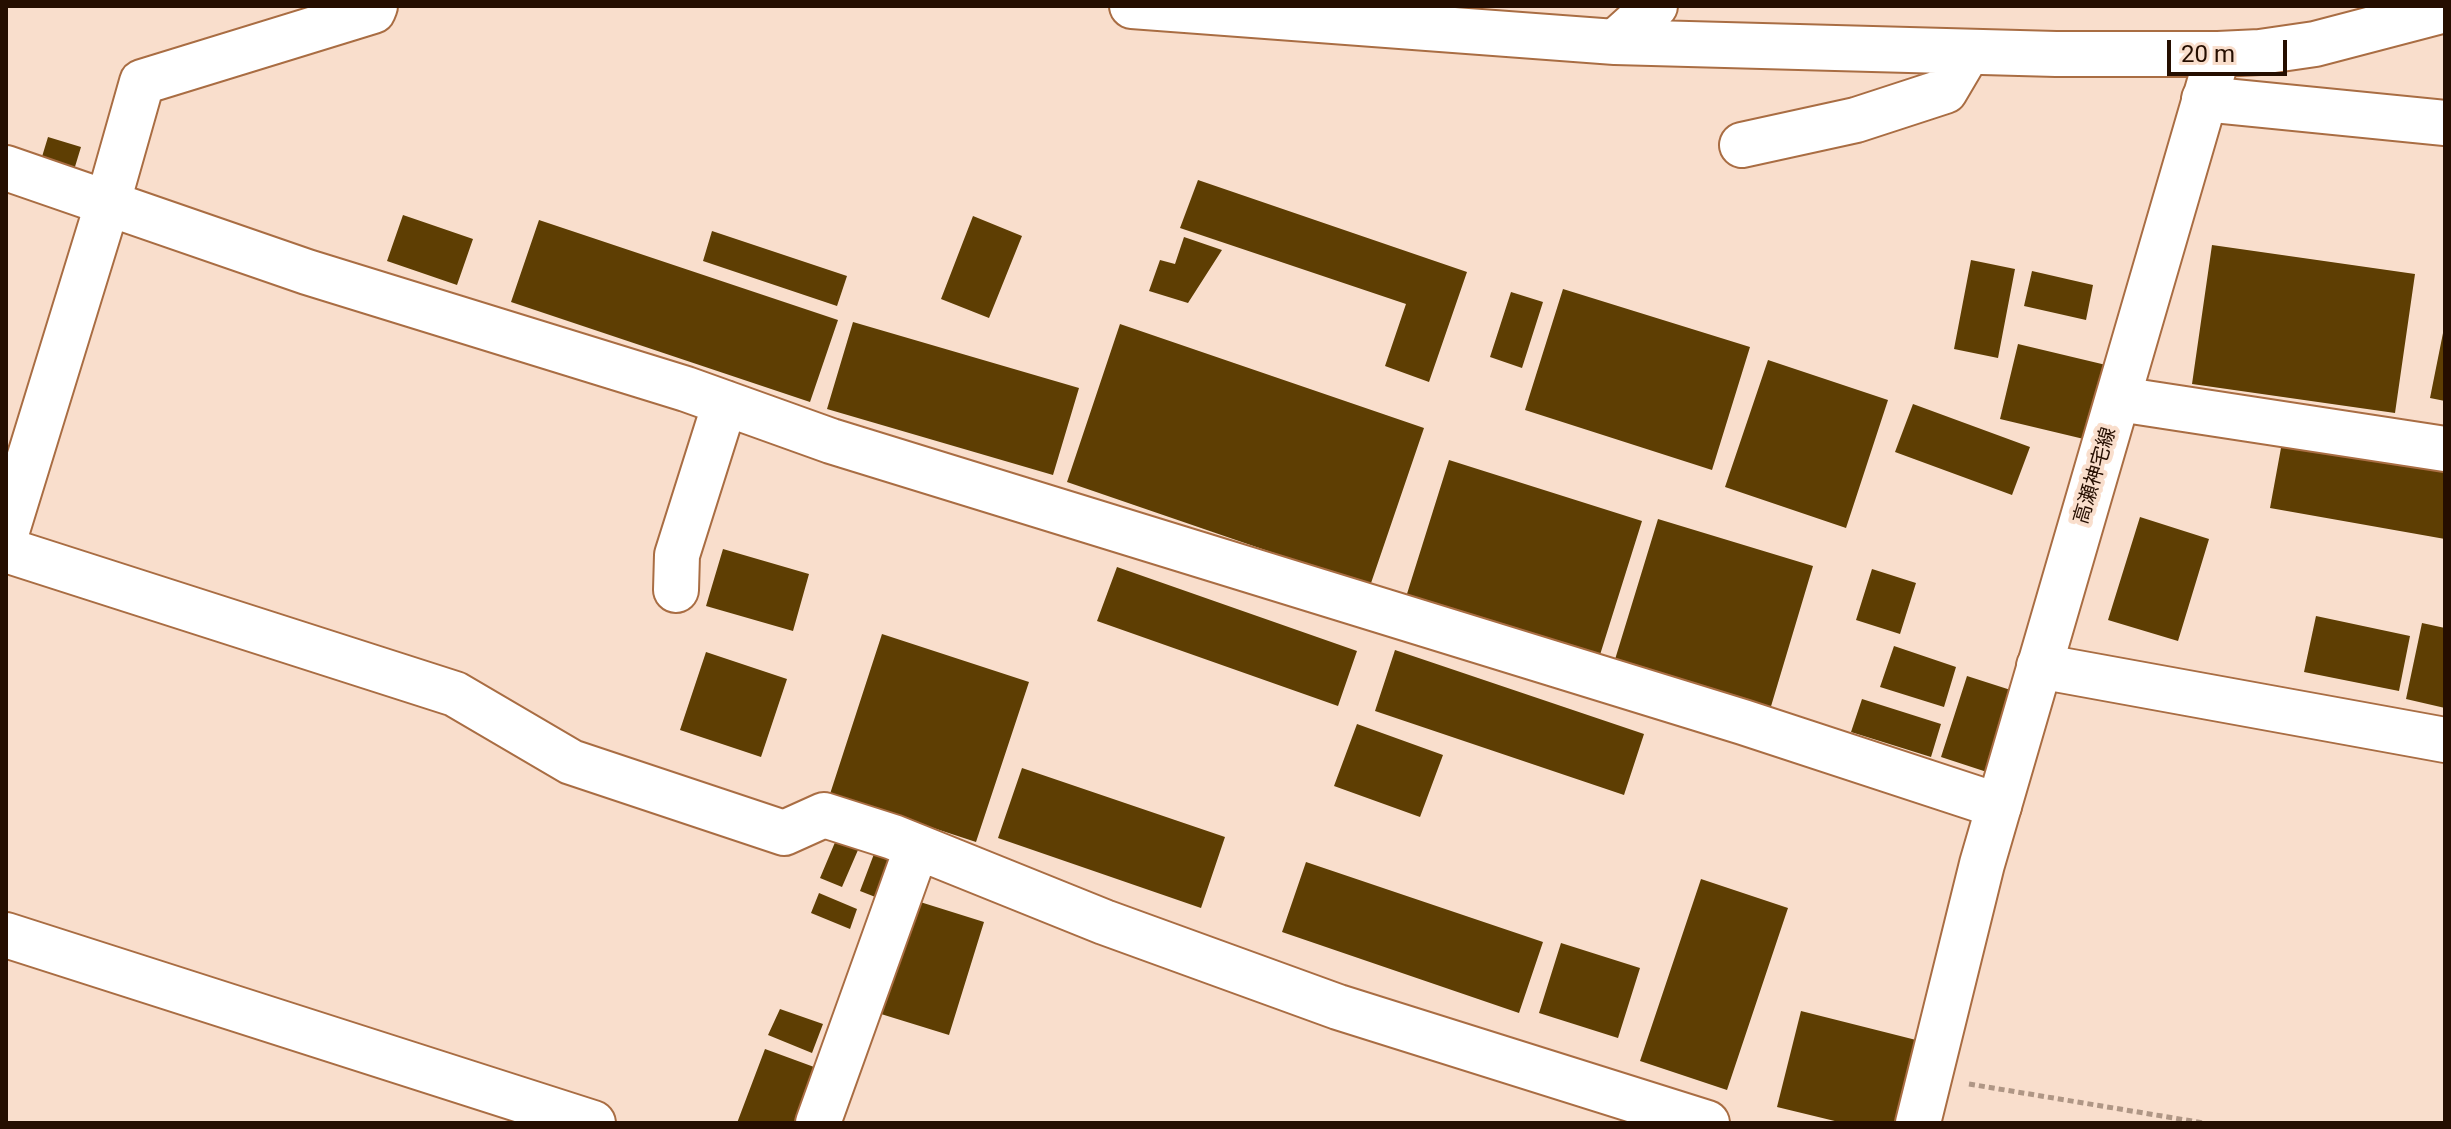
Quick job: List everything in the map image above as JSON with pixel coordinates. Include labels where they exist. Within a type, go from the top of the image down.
[{"type":"street","points":[[6,534],[142,82],[373,11],[375,6]]},
{"type":"street","points":[[1132,6],[1615,42],[1968,52],[2218,54],[2315,44],[2445,10]]},
{"type":"street","points":[[1615,42],[1655,6]]},
{"type":"street","points":[[1742,145],[1856,120],[1945,91],[1968,52]]},
{"type":"street","name":"高瀬神宅線","points":[[1918,1123],[1999,806],[2218,54]]},
{"type":"street","points":[[2204,99],[2445,123]]},
{"type":"street","points":[[6,168],[307,272],[725,403],[831,441],[1713,713],[1999,806]]},
{"type":"street","points":[[2119,399],[2445,449]]},
{"type":"street","points":[[676,590],[677,555],[725,403]]},
{"type":"street","points":[[6,550],[455,694],[571,762],[784,833],[824,815],[917,847],[1104,922],[1338,1007],[1707,1123]]},
{"type":"street","points":[[2039,666],[2445,740]]},
{"type":"street","points":[[818,1123],[917,847]]},
{"type":"street","points":[[6,935],[593,1123]]},
{"type":"path","points":[[1930,1077],[2204,1123]]},
{"type":"building","points":[[48,137],[81,147],[74,170],[41,160]]},
{"type":"building","points":[[1198,180],[1467,272],[1429,382],[1385,366],[1406,304],[1180,228]]},
{"type":"building","points":[[403,215],[473,239],[457,285],[387,261]]},
{"type":"building","points":[[973,216],[1022,236],[989,318],[941,299]]},
{"type":"building","points":[[539,220],[838,320],[810,402],[511,302]]},
{"type":"building","points":[[712,231],[847,276],[837,306],[703,261]]},
{"type":"building","points":[[1184,237],[1222,250],[1188,303],[1149,291],[1160,260],[1175,264]]},
{"type":"building","points":[[2212,245],[2415,274],[2395,413],[2192,384]]},
{"type":"building","points":[[1971,260],[2015,269],[1998,358],[1954,349]]},
{"type":"building","points":[[2032,271],[2093,285],[2086,320],[2024,306]]},
{"type":"building","points":[[1563,289],[1750,347],[1712,470],[1525,410]]},
{"type":"building","points":[[1511,292],[1543,302],[1522,368],[1490,357]]},
{"type":"building","points":[[853,322],[1079,388],[1053,475],[827,409]]},
{"type":"building","points":[[1120,324],[1424,428],[1370,586],[1067,482]]},
{"type":"building","points":[[2445,328],[2445,401],[2430,398]]},
{"type":"building","points":[[2018,344],[2106,365],[2088,440],[2000,419]]},
{"type":"building","points":[[1768,360],[1888,400],[1846,528],[1725,487]]},
{"type":"building","points":[[1913,404],[2030,447],[2012,495],[1895,452]]},
{"type":"building","points":[[2283,437],[2445,467],[2445,539],[2270,508]]},
{"type":"building","points":[[1449,460],[1642,521],[1599,658],[1406,597]]},
{"type":"building","points":[[2140,517],[2209,539],[2178,641],[2108,620]]},
{"type":"building","points":[[1658,519],[1813,566],[1769,713],[1613,666]]},
{"type":"building","points":[[723,549],[809,574],[793,631],[706,606]]},
{"type":"building","points":[[1117,567],[1357,651],[1338,706],[1097,621]]},
{"type":"building","points":[[1872,569],[1916,583],[1900,634],[1856,620]]},
{"type":"building","points":[[2316,616],[2410,636],[2399,691],[2304,672]]},
{"type":"building","points":[[2422,623],[2445,628],[2445,708],[2406,699]]},
{"type":"building","points":[[882,634],[1029,682],[976,842],[830,794]]},
{"type":"building","points":[[1894,646],[1956,667],[1944,707],[1880,687]]},
{"type":"building","points":[[1395,650],[1644,734],[1624,795],[1375,711]]},
{"type":"building","points":[[706,652],[787,679],[761,757],[680,730]]},
{"type":"building","points":[[1967,676],[2020,693],[1993,774],[1941,757]]},
{"type":"building","points":[[1862,699],[1941,724],[1931,757],[1851,732]]},
{"type":"building","points":[[1357,724],[1443,755],[1420,817],[1334,786]]},
{"type":"building","points":[[1022,768],[1225,837],[1201,908],[998,838]]},
{"type":"building","points":[[836,840],[858,850],[842,887],[820,878]]},
{"type":"building","points":[[874,854],[897,863],[883,900],[860,891]]},
{"type":"building","points":[[1306,862],[1543,942],[1519,1013],[1282,932]]},
{"type":"building","points":[[1701,879],[1788,908],[1727,1090],[1640,1061]]},
{"type":"building","points":[[819,893],[857,909],[850,929],[811,913]]},
{"type":"building","points":[[917,901],[984,922],[949,1035],[881,1014]]},
{"type":"building","points":[[1561,943],[1640,968],[1618,1038],[1539,1013]]},
{"type":"building","points":[[780,1009],[823,1024],[812,1053],[768,1035]]},
{"type":"building","points":[[1801,1011],[1924,1042],[1904,1123],[1843,1123],[1777,1107]]},
{"type":"building","points":[[765,1049],[825,1071],[805,1123],[737,1123]]}]
